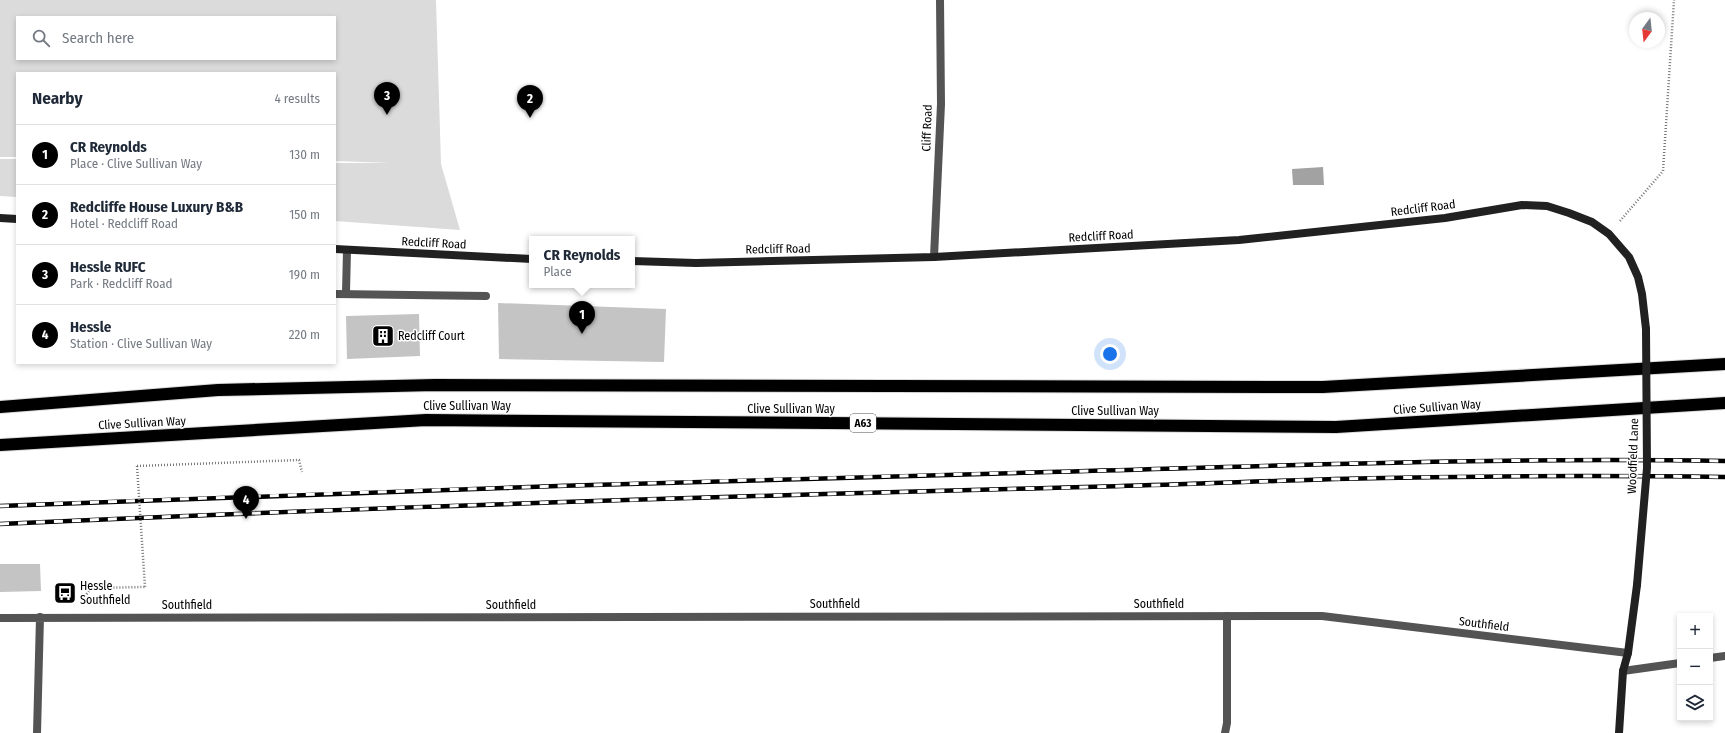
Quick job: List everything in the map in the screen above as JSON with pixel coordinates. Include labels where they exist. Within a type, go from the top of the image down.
[{"type":"highway","name":"Clive Sullivan Way","points":[[0,407],[218,390],[435,386],[1323,387],[1725,364]]},
{"type":"highway","name":"Clive Sullivan Way","points":[[0,445],[426,420],[1336,427],[1725,403]]},
{"type":"street","name":"Cliff Road","points":[[934,257],[940,104],[940,0]]},
{"type":"street","name":"Redcliff Road","points":[[635,261],[696,263],[934,257],[1239,240],[1445,218],[1522,205],[1547,206],[1569,213]]},
{"type":"street","name":"Woodfield Lane","points":[[1569,213],[1592,222],[1609,234],[1629,256],[1638,277],[1642,294],[1646,329],[1647,468],[1637,586],[1628,654],[1624,671],[1619,733]]},
{"type":"street","points":[[0,218],[16,219]]},
{"type":"street","name":"Redcliff Road","points":[[336,249],[529,259]]},
{"type":"street","points":[[346,293],[347,250]]},
{"type":"street","points":[[336,294],[486,296]]},
{"type":"street","points":[[1225,733],[1227,723],[1227,616]]},
{"type":"street","name":"Southfield","points":[[0,618],[1322,616],[1628,654]]},
{"type":"street","points":[[37,733],[40,617]]},
{"type":"street","points":[[1713,658],[1725,656]]},
{"type":"street","points":[[1624,671],[1677,663]]},
{"type":"path","points":[[1609,234],[1663,171],[1674,0]]},
{"type":"path","points":[[71,617],[91,588],[145,587],[137,466],[299,460],[302,472]]},
{"type":"shaded area","points":[[0,0],[436,0],[441,164],[460,230],[336,221],[336,163],[390,163],[336,161],[336,72],[16,72],[16,157],[0,157]]},
{"type":"shaded area","points":[[0,159],[16,159],[16,197],[0,196]]},
{"type":"shaded area","points":[[1323,167],[1324,185],[1293,185],[1292,169]]},
{"type":"building","points":[[498,303],[666,309],[664,362],[499,359]]},
{"type":"building","name":"Redcliff Court","points":[[419,314],[420,356],[347,359],[346,316]]},
{"type":"building","points":[[0,564],[40,564],[41,591],[0,592]]},
{"type":"railway","points":[[0,506],[524,487],[1302,465],[1556,460],[1725,461]]},
{"type":"railway","points":[[0,524],[524,503],[1335,479],[1530,476],[1725,477]]},
{"type":"place","name":"Hessle RUFC","points":[[387,115]]},
{"type":"place","name":"Redcliffe House Luxury B&B","points":[[530,118]]},
{"type":"place","name":"CR Reynolds","points":[[582,334]]},
{"type":"place","name":"Redcliff Court","points":[[383,336]]},
{"type":"place","name":"Hessle","points":[[246,519]]},
{"type":"place","name":"Hessle Southfield","points":[[65,593]]}]
